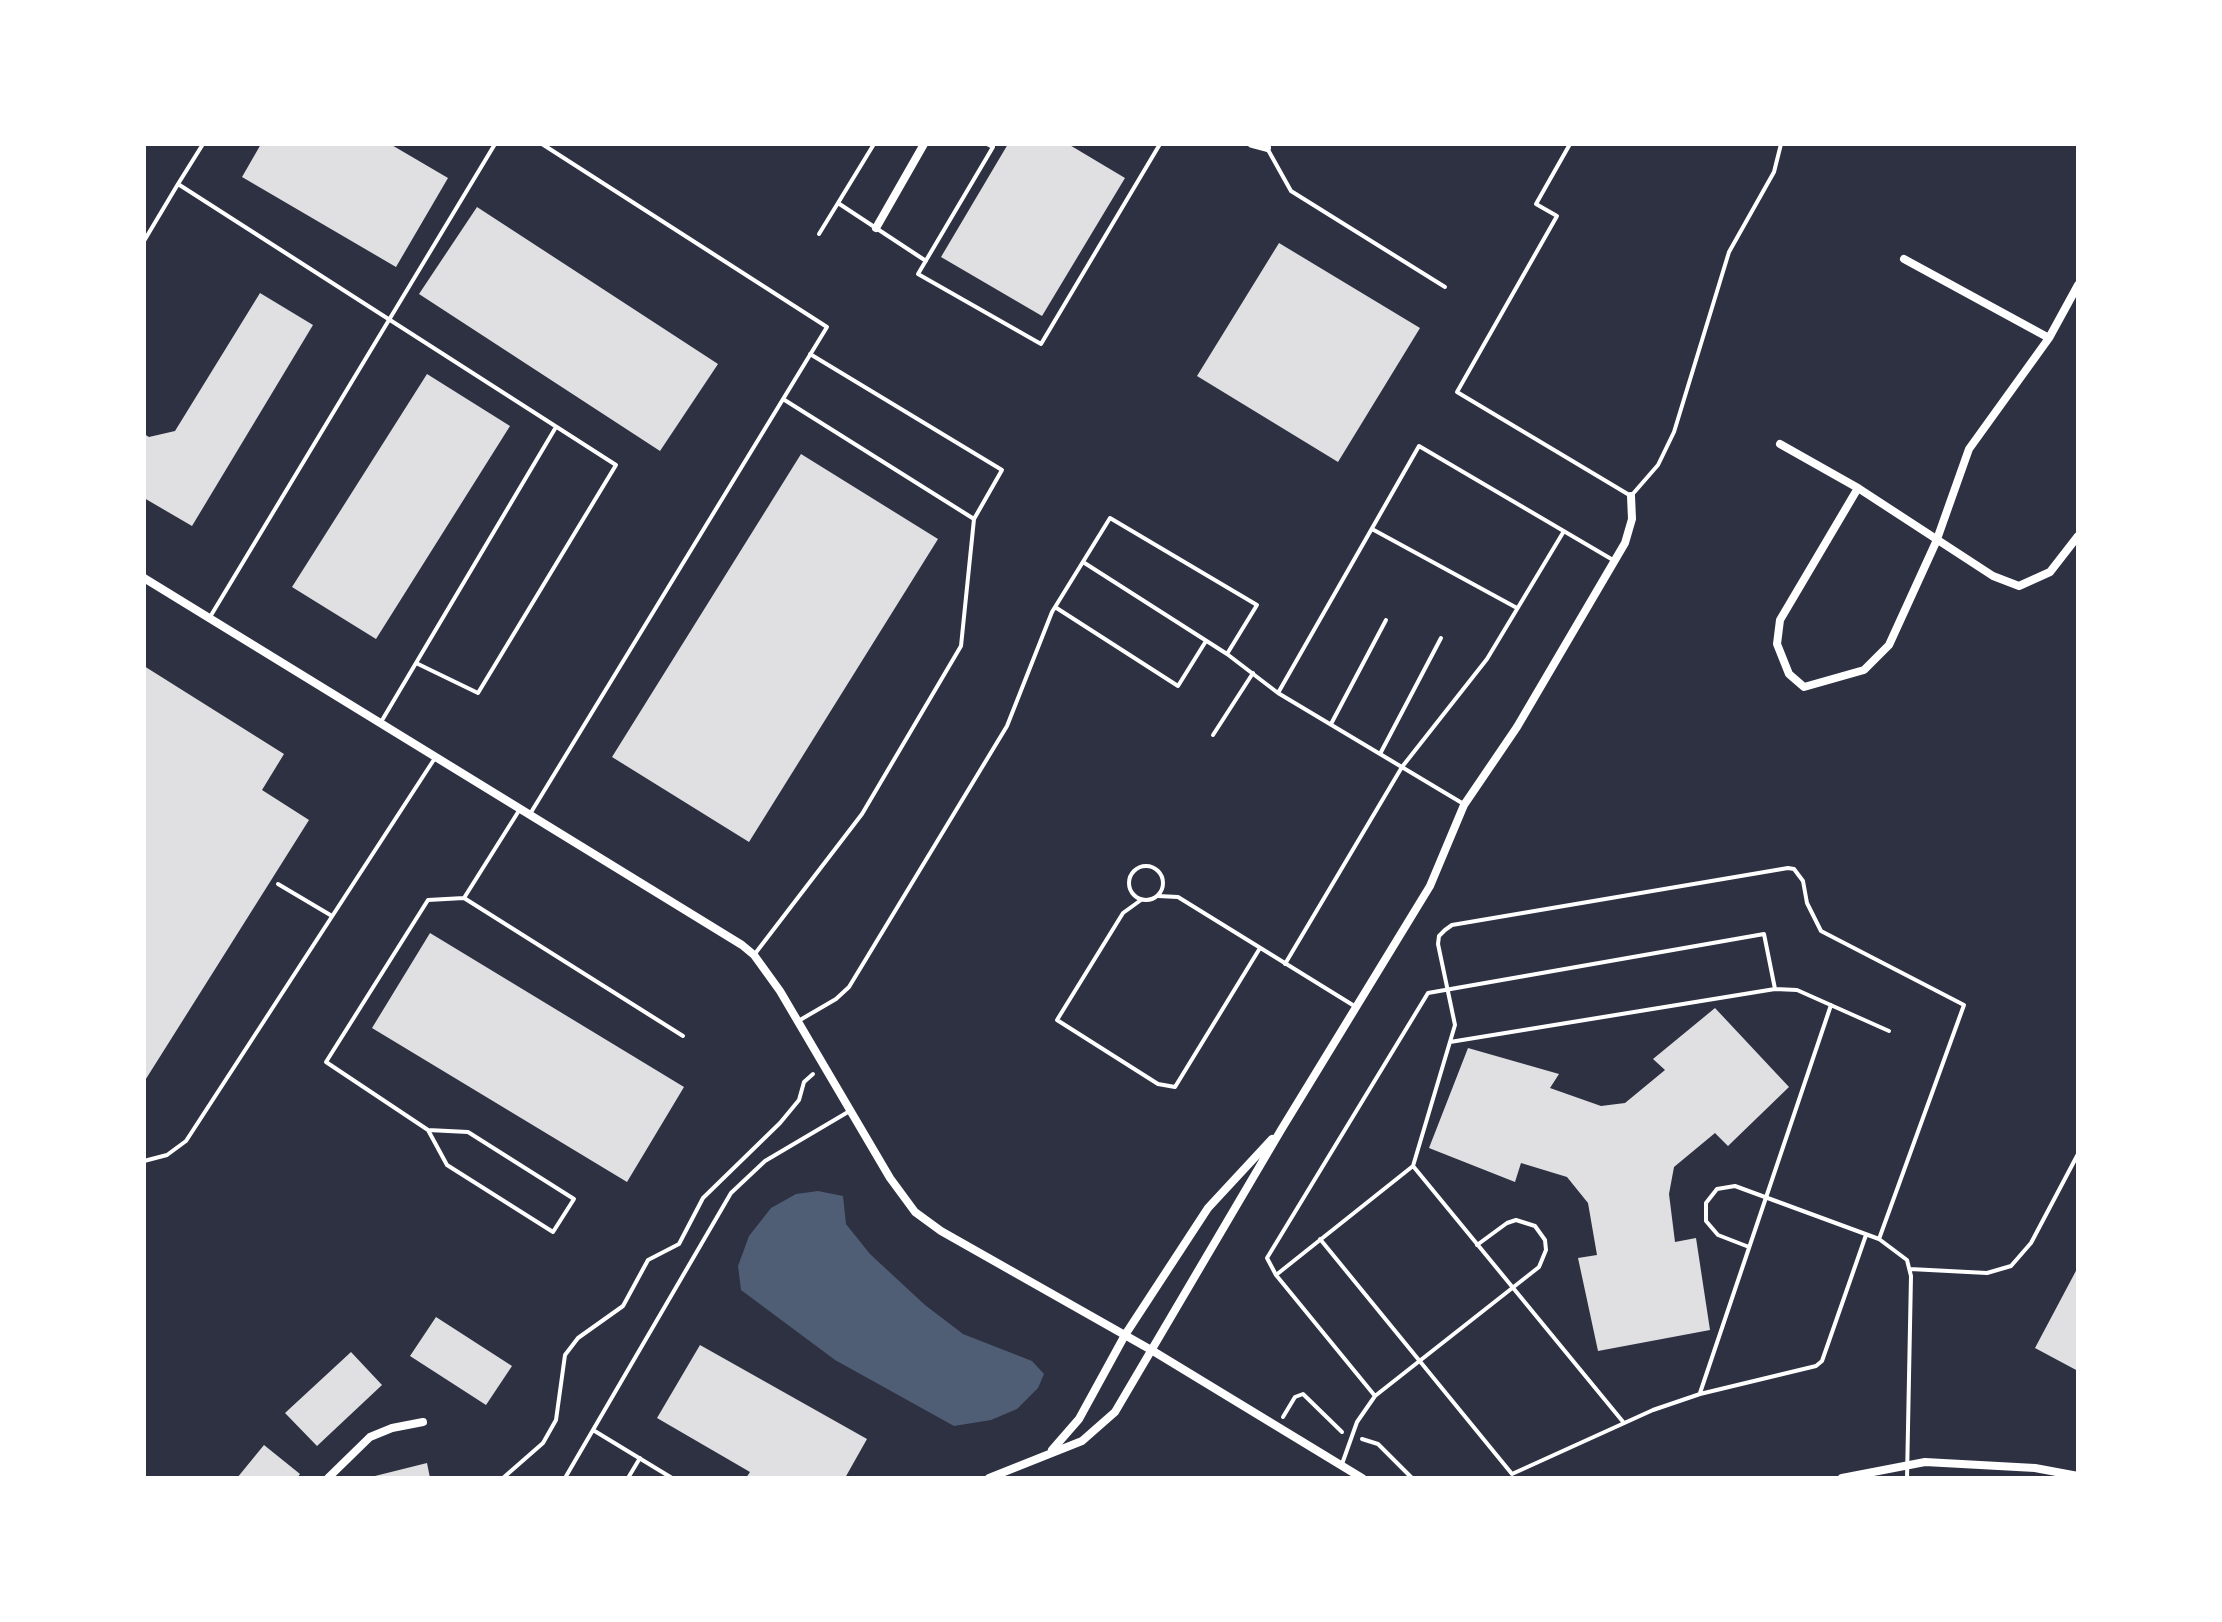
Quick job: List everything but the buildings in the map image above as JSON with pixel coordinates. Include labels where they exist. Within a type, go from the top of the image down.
[{"type":"street","points":[[876,228],[924,144]]},
{"type":"street","points":[[1252,144],[1267,148]]},
{"type":"street","points":[[1904,259],[2049,338]]},
{"type":"street","points":[[1858,488],[1780,620],[1777,644],[1789,674],[1804,687],[1864,670],[1889,645],[1936,542],[1969,449],[2049,338],[2078,285]]},
{"type":"street","points":[[1780,444],[1858,488],[1936,542],[1993,576],[2019,586],[2050,572],[2078,536]]},
{"type":"street","points":[[989,1478],[1082,1441],[1110,1419],[1430,886],[1464,805],[1517,727],[1615,562],[1630,532],[1631,496]]},
{"type":"street","points":[[144,578],[724,932],[754,955],[798,1021],[896,1187],[922,1218],[1153,1351],[1362,1478]]},
{"type":"street","points":[[1049,1453],[1079,1419],[1125,1335],[1208,1208],[1281,1130]]},
{"type":"street","points":[[328,1478],[370,1437],[407,1423],[423,1422]]},
{"type":"street","points":[[1842,1478],[1925,1462],[1990,1465],[2078,1476]]},
{"type":"lane","points":[[144,241],[203,144]]},
{"type":"lane","points":[[209,619],[495,144]]},
{"type":"lane","points":[[529,815],[827,327],[542,144]]},
{"type":"lane","points":[[819,234],[874,144]]},
{"type":"lane","points":[[987,144],[993,147],[918,274],[1041,344],[1160,144]]},
{"type":"lane","points":[[1570,144],[1536,204],[1557,216],[1457,392],[1631,496],[1658,465],[1674,432],[1729,252],[1774,172],[1781,144]]},
{"type":"lane","points":[[1267,148],[1291,191],[1445,287]]},
{"type":"lane","points":[[178,184],[616,465],[478,693],[416,663]]},
{"type":"lane","points":[[838,203],[926,261]]},
{"type":"lane","points":[[754,955],[862,814],[961,646],[974,519],[1002,470],[810,354]]},
{"type":"lane","points":[[783,399],[974,519]]},
{"type":"lane","points":[[380,724],[556,427]]},
{"type":"lane","points":[[1278,693],[1419,446],[1615,562]]},
{"type":"lane","points":[[798,1021],[828,1005],[849,987],[1013,715],[1055,607],[1110,518],[1257,605],[1227,654]]},
{"type":"lane","points":[[1372,529],[1517,609]]},
{"type":"lane","points":[[1285,964],[1402,767],[1487,659],[1564,531]]},
{"type":"lane","points":[[1083,562],[1227,654],[1278,693],[1464,805]]},
{"type":"lane","points":[[1055,607],[1178,686],[1206,641]]},
{"type":"lane","points":[[1331,724],[1386,620]]},
{"type":"lane","points":[[1380,754],[1441,638]]},
{"type":"lane","points":[[1213,735],[1253,673]]},
{"type":"lane","points":[[144,1161],[167,1155],[186,1141],[435,758]]},
{"type":"lane","points":[[464,898],[520,809]]},
{"type":"lane","points":[[1141,900],[1132,894],[1129,882],[1133,871],[1144,866],[1162,874],[1164,886],[1158,896]]},
{"type":"lane","points":[[1276,1275],[1413,1166],[1455,1025],[1438,944],[1439,936],[1452,925],[1794,869],[1803,881],[1807,903],[1821,931],[1964,1005],[1879,1239]]},
{"type":"lane","points":[[278,884],[332,916]]},
{"type":"lane","points":[[1260,948],[1175,1087],[1158,1084],[1057,1020],[1123,913],[1141,900],[1158,896],[1178,897],[1356,1007]]},
{"type":"lane","points":[[428,1130],[468,1132],[574,1199],[553,1232],[447,1165],[428,1130],[326,1062],[428,900],[464,898],[683,1036]]},
{"type":"lane","points":[[1375,1396],[1276,1275],[1267,1258],[1428,993],[1764,934],[1775,989]]},
{"type":"lane","points":[[1450,1042],[1775,989],[1797,990],[1889,1031]]},
{"type":"lane","points":[[1700,1394],[1831,1005]]},
{"type":"lane","points":[[565,1478],[731,1193],[765,1161],[851,1111]]},
{"type":"lane","points":[[1910,1269],[1987,1273],[2011,1266],[2031,1243],[2078,1154]]},
{"type":"lane","points":[[1413,1166],[1624,1423]]},
{"type":"lane","points":[[1749,1247],[1711,1229],[1706,1221],[1706,1203],[1717,1189],[1726,1186],[1766,1197],[1879,1239],[1903,1256],[1910,1269],[1907,1478]]},
{"type":"lane","points":[[1342,1464],[1357,1422],[1375,1396],[1513,1288],[1544,1260],[1546,1250],[1540,1232],[1526,1222],[1516,1220],[1477,1245]]},
{"type":"lane","points":[[1320,1239],[1512,1474],[1624,1423],[1700,1394],[1808,1370],[1822,1361],[1866,1235]]},
{"type":"lane","points":[[593,1430],[672,1478]]},
{"type":"lane","points":[[628,1478],[640,1458]]},
{"type":"path","points":[[503,1478],[543,1443],[556,1420],[565,1355],[578,1338],[623,1306],[648,1260],[679,1244],[703,1198],[780,1123],[799,1100],[804,1082],[823,1064]]},
{"type":"water","points":[[818,1191],[843,1196],[846,1224],[870,1254],[925,1305],[963,1334],[1032,1361],[1044,1374],[1038,1388],[1017,1409],[991,1420],[954,1426],[835,1360],[741,1290],[738,1266],[749,1236],[771,1208],[796,1194]]}]
